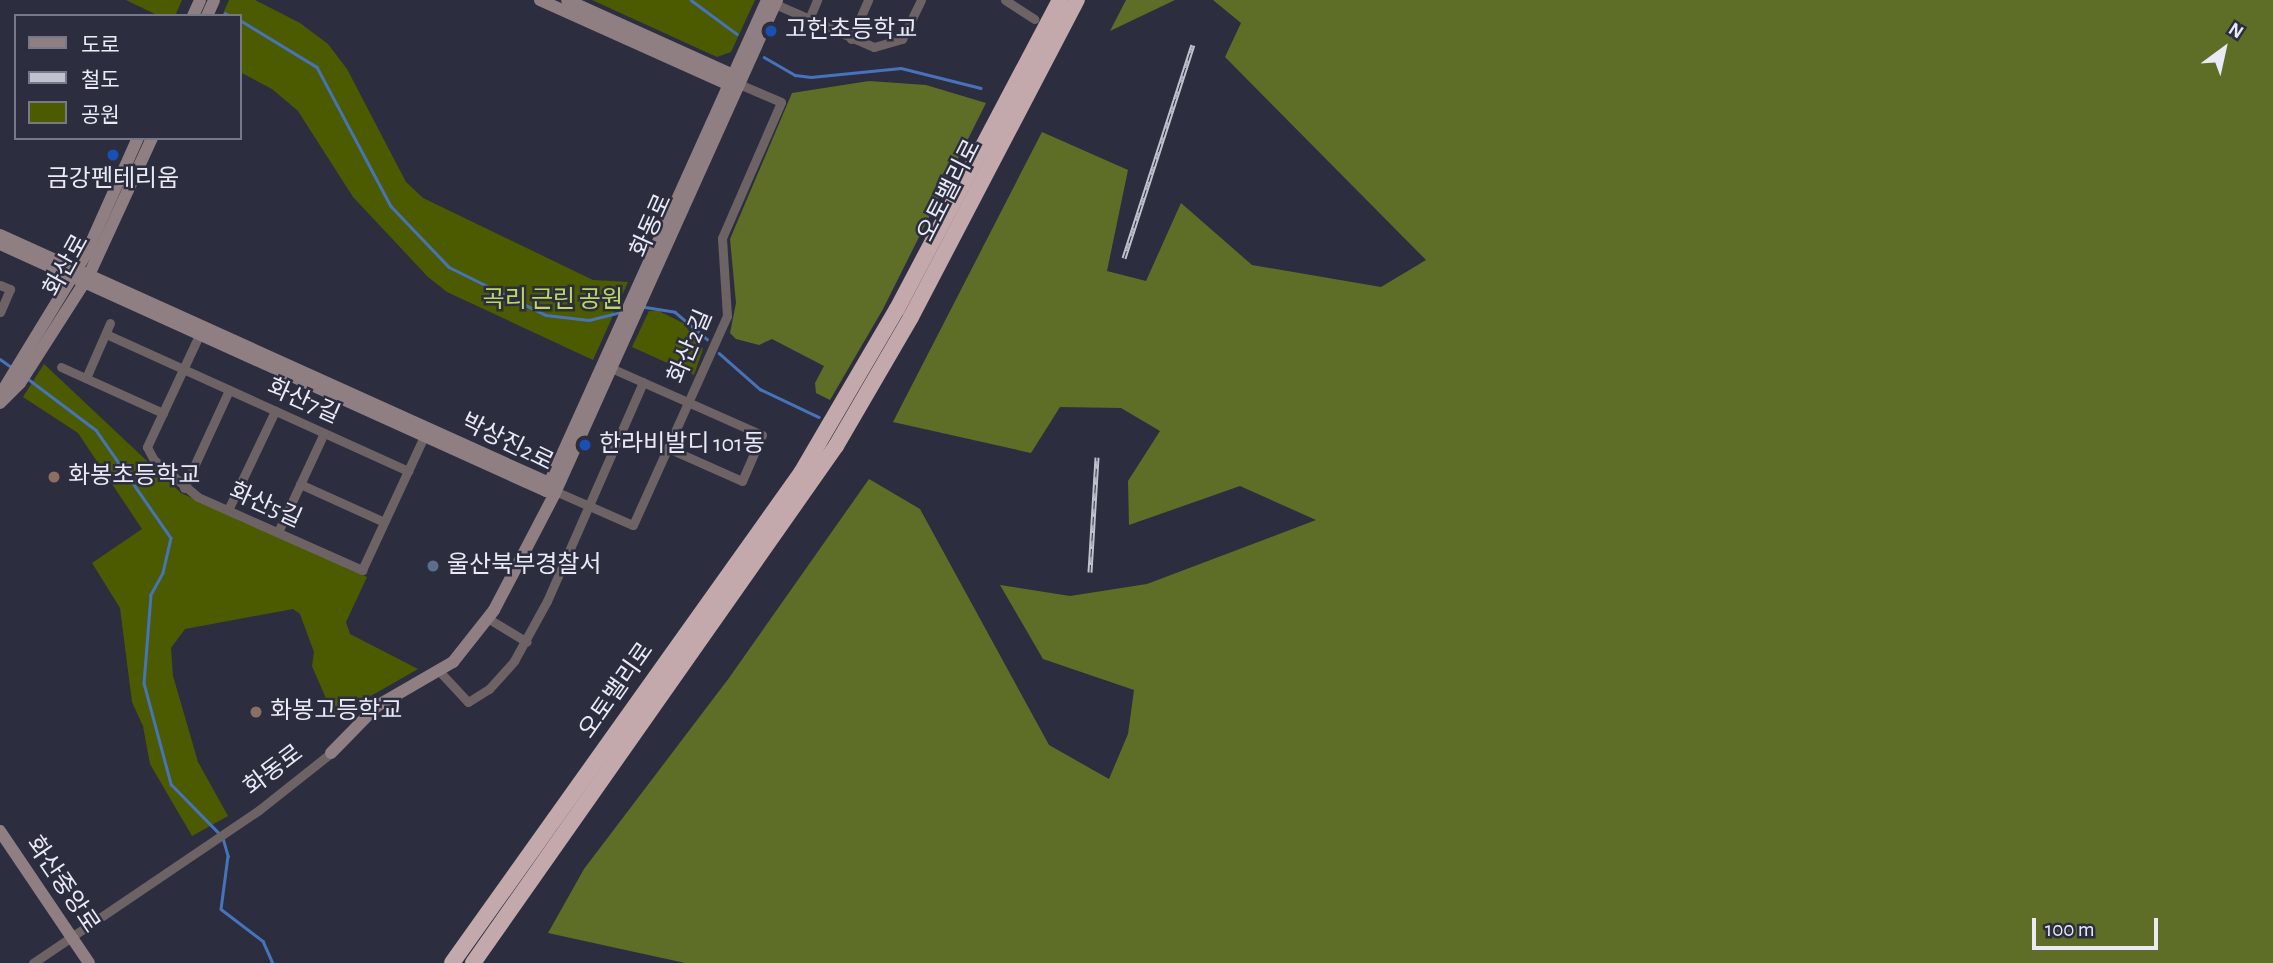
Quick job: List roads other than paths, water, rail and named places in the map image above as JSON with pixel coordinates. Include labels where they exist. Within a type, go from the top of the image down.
[{"type":"highway","name":"오토밸리로","points":[[1027,80],[1060,0]]},
{"type":"highway","name":"오토밸리로","points":[[472,963],[480,938],[819,444],[1027,80],[1077,0]]},
{"type":"highway","name":"오토밸리로","points":[[453,963],[480,938],[836,446],[863,402],[1003,122]]},
{"type":"street","points":[[540,0],[734,81]]},
{"type":"street","points":[[567,0],[734,81]]},
{"type":"street","points":[[809,19],[817,0]]},
{"type":"street","points":[[851,39],[868,0]]},
{"type":"street","points":[[773,1],[869,46],[900,42],[920,0]]},
{"type":"street","points":[[1005,0],[1034,19]]},
{"type":"street","name":"화동로","points":[[33,963],[307,776],[377,706],[440,672],[489,619],[544,506],[734,81],[773,1]]},
{"type":"street","name":"화산2길","points":[[550,489],[634,525],[726,316],[720,251],[726,226],[781,102],[734,81]]},
{"type":"street","name":"화산로","points":[[81,276],[137,140]]},
{"type":"street","name":"화산로","points":[[0,403],[81,276],[151,140]]},
{"type":"street","name":"박상진2로","points":[[0,235],[81,276],[550,489]]},
{"type":"street","name":"박상진2로","points":[[0,244],[81,276]]},
{"type":"street","points":[[0,285],[10,289],[0,312]]},
{"type":"street","name":"화동로","points":[[550,489],[611,368],[628,319]]},
{"type":"street","points":[[86,378],[110,323]]},
{"type":"street","name":"화산5길","points":[[201,331],[147,451],[184,488],[228,510],[362,570],[426,432]]},
{"type":"street","name":"화산7길","points":[[106,334],[408,471]]},
{"type":"street","points":[[61,367],[163,413]]},
{"type":"street","points":[[611,368],[762,435],[742,481],[668,448]]},
{"type":"street","name":"화산로","points":[[0,395],[15,380]]},
{"type":"street","points":[[440,672],[463,701],[475,701],[503,675],[527,642],[643,382]]},
{"type":"street","points":[[184,488],[229,390]]},
{"type":"street","points":[[228,510],[275,411]]},
{"type":"street","points":[[278,532],[324,433]]},
{"type":"street","points":[[300,484],[384,522]]},
{"type":"street","points":[[489,619],[527,642]]},
{"type":"street","name":"화산중앙로","points":[[0,831],[89,963]]},
{"type":"waterway","points":[[691,0],[737,34]]},
{"type":"waterway","points":[[242,21],[317,67],[391,206],[449,267],[546,315],[589,320],[621,312]]},
{"type":"waterway","points":[[764,57],[795,75],[811,77],[901,68],[981,88]]},
{"type":"waterway","points":[[645,307],[675,312],[707,339]]},
{"type":"waterway","points":[[719,353],[760,389],[819,417]]},
{"type":"waterway","points":[[0,359],[13,368]]},
{"type":"waterway","points":[[27,378],[96,430],[171,538],[163,573],[151,595],[144,683],[171,784],[219,833]]},
{"type":"waterway","points":[[223,838],[228,856],[221,909],[263,941],[273,963]]},
{"type":"railway","points":[[1124,258],[1193,45]]},
{"type":"railway","points":[[1090,572],[1097,457]]},
{"type":"place","name":"고헌초등학교","points":[[771,31]]},
{"type":"place","name":"금강펜테리움","points":[[113,155]]},
{"type":"place","name":"한라비발디 101동","points":[[585,445]]},
{"type":"place","name":"화봉초등학교","points":[[54,477]]},
{"type":"place","name":"울산북부경찰서","points":[[433,566]]},
{"type":"place","name":"화봉고등학교","points":[[256,712]]},
{"type":"park label","name":"곡리 근린 공원","points":[[553,301]]}]
